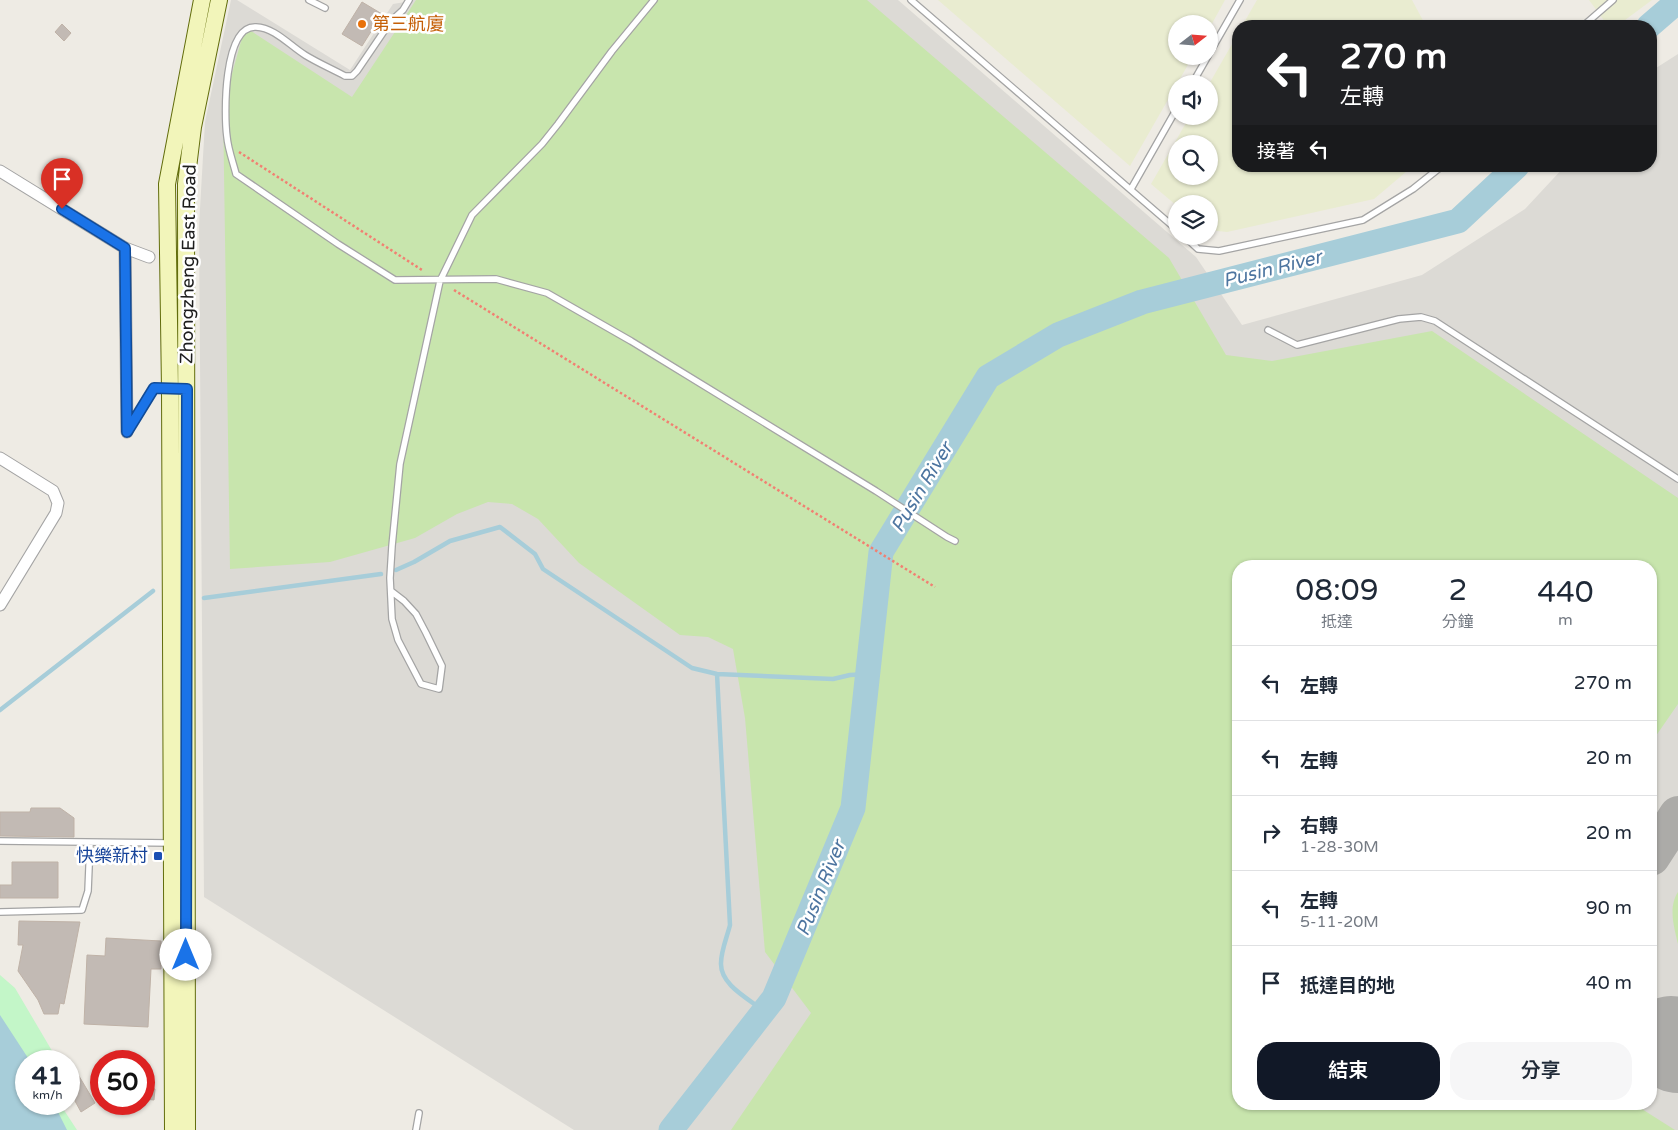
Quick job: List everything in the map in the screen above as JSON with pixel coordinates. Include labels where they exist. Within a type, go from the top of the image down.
[{"type":"main road","name":"Zhongzheng East Road","points":[[178,389],[168,257],[167,184],[202,0]]},
{"type":"main road","name":"Zhongzheng East Road","points":[[173,1130],[179,843],[178,389],[186,184],[193,126],[219,0]]},
{"type":"main road","name":"Zhongzheng East Road","points":[[179,843],[187,1130]]},
{"type":"street","points":[[0,171],[125,248],[149,257]]},
{"type":"street","points":[[125,248],[127,432]]},
{"type":"street","points":[[0,458],[52,491],[58,503],[56,513],[0,605]]},
{"type":"lane","points":[[309,0],[325,8]]},
{"type":"lane","points":[[409,0],[403,10],[391,21],[352,76],[346,76],[305,55],[269,29],[253,26],[240,34],[233,51],[225,90],[227,138],[236,174],[338,244],[395,280],[496,279],[547,293],[631,341],[956,541]]},
{"type":"lane","points":[[391,591],[416,614],[426,633],[442,666],[439,689],[422,684],[398,640],[392,619],[391,591],[392,546],[400,464],[440,281],[472,215],[542,144],[612,51],[654,0]]},
{"type":"lane","points":[[911,0],[1168,222]]},
{"type":"lane","points":[[1218,38],[1240,0]]},
{"type":"lane","points":[[1590,20],[1613,0]]},
{"type":"lane","points":[[1131,188],[1168,124]]},
{"type":"lane","points":[[1194,245],[1198,249],[1218,251],[1363,220],[1413,189],[1434,172]]},
{"type":"lane","points":[[149,257],[168,257]]},
{"type":"lane","points":[[1268,330],[1296,345],[1399,319],[1421,317],[1435,321],[1678,479]]},
{"type":"lane","points":[[127,432],[154,388],[178,389]]},
{"type":"lane","points":[[0,841],[179,843]]},
{"type":"lane","points":[[0,912],[82,910],[88,891],[90,843]]},
{"type":"lane","points":[[416,1130],[419,1113]]},
{"type":"path","points":[[227,138],[241,154],[440,281],[532,336],[935,587]]},
{"type":"shaded area","points":[[231,0],[237,0],[350,70],[393,4],[407,0],[898,0],[1168,233],[1168,245],[1182,245],[1196,257],[1242,325],[1422,275],[1525,209],[1559,172],[1657,172],[1657,67],[1678,54],[1678,1130],[574,1130],[204,897],[199,226],[205,122]]},
{"type":"green space","points":[[416,0],[867,0],[1169,258],[1226,355],[1272,361],[1432,331],[1678,498],[1678,704],[1657,734],[1657,560],[1232,560],[1232,1110],[1643,1110],[1675,1130],[731,1130],[811,1013],[765,952],[745,718],[733,649],[708,637],[680,635],[579,563],[538,519],[512,504],[488,502],[457,514],[415,538],[330,562],[230,569],[223,106],[245,27],[352,97]]},
{"type":"green space","points":[[938,0],[1225,0],[1217,15],[1168,15],[1168,65],[1188,65],[1182,75],[1168,75],[1168,100],[1130,166]]},
{"type":"green space","points":[[1257,0],[1412,0],[1423,20],[1245,20]]},
{"type":"green space","points":[[1589,0],[1652,0],[1625,20],[1604,20]]},
{"type":"green space","points":[[1232,44],[1232,172],[1406,172],[1374,199],[1227,232],[1218,231],[1218,195],[1168,195],[1168,198],[1151,184],[1168,154],[1168,185],[1218,185],[1218,135],[1179,135],[1185,125],[1218,125],[1218,75],[1214,75]]},
{"type":"green space","points":[[1678,892],[1678,944],[1673,904]]},
{"type":"green space","points":[[0,975],[15,988],[52,1050],[15,1050],[15,1115],[67,1115],[77,1130],[0,1130]]},
{"type":"water","points":[[0,1015],[23,1050],[15,1050],[15,1115],[60,1115],[67,1130],[0,1130]]},
{"type":"building","name":"第三航廈","points":[[362,2],[382,14],[362,46],[342,34]]},
{"type":"building","points":[[62,24],[71,33],[64,41],[55,32]]},
{"type":"building","points":[[31,808],[60,808],[74,818],[74,837],[0,836],[0,812],[30,812]]},
{"type":"building","points":[[12,862],[58,862],[58,898],[0,898],[0,885],[12,885]]},
{"type":"building","points":[[19,921],[80,922],[64,1004],[60,1003],[58,1014],[44,1014],[38,1000],[18,971],[23,945],[18,945]]},
{"type":"building","points":[[106,938],[161,941],[161,969],[151,969],[148,1027],[84,1024],[87,955],[105,956]]},
{"type":"building","points":[[80,1078],[90,1095],[90,1106],[81,1112]]},
{"type":"waterway","name":"Pusin River","points":[[1656,20],[1678,1]]},
{"type":"waterway","name":"Pusin River","points":[[671,1130],[774,998],[853,808],[881,552],[988,377],[1058,335],[1142,302],[1458,221],[1511,172]]},
{"type":"waterway","points":[[396,570],[450,541],[500,527],[535,554],[543,569],[692,668],[717,674],[833,679],[850,675],[868,674]]},
{"type":"waterway","points":[[204,598],[381,574]]},
{"type":"waterway","points":[[0,710],[153,591]]},
{"type":"waterway","points":[[717,674],[730,925],[722,954],[722,971],[725,978],[736,991],[764,1011]]},
{"type":"taxiway","points":[[1657,848],[1678,815]]},
{"type":"taxiway","points":[[1657,1030],[1671,1042],[1678,1045]]},
{"type":"runway","points":[[1671,1042],[1678,1047]]},
{"type":"place","name":"第三航廈","points":[[362,24]]},
{"type":"place","name":"快樂新村","points":[[158,856]]},
{"type":"route","points":[[62,209],[125,248],[127,432],[154,388],[187,389],[186,955]]}]
